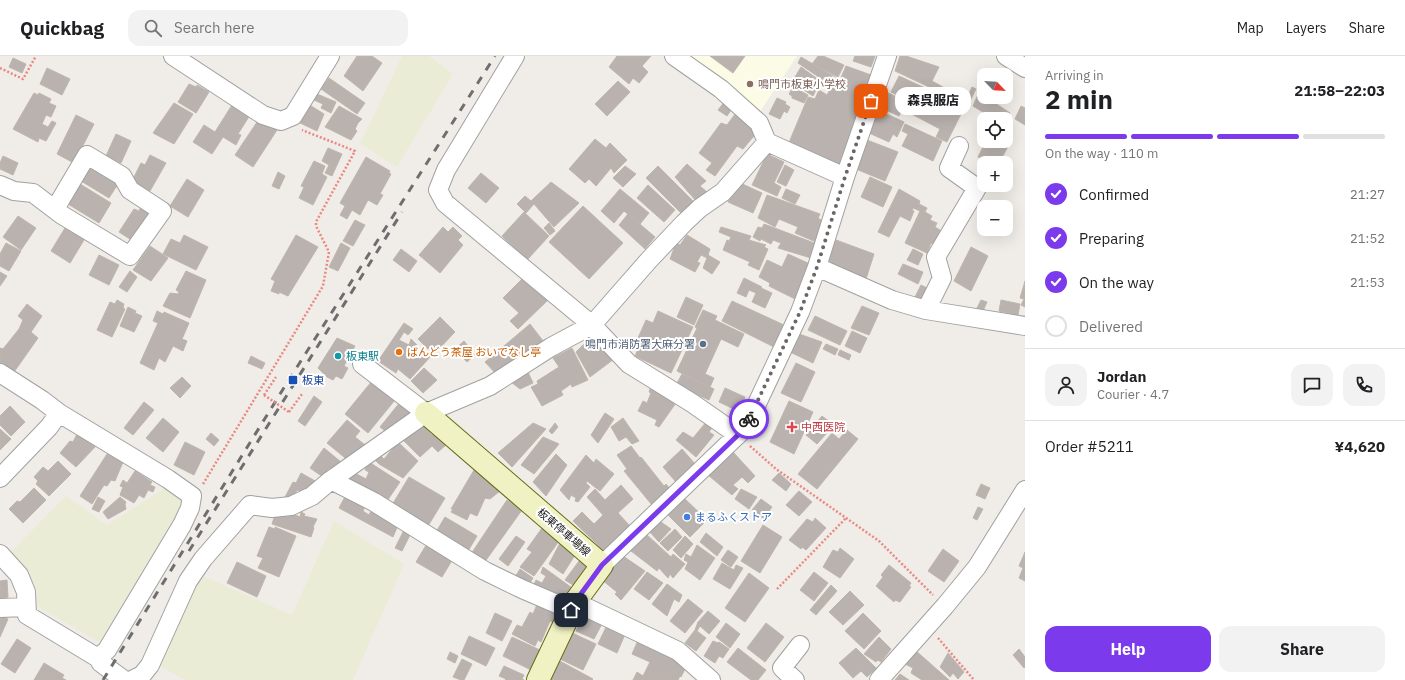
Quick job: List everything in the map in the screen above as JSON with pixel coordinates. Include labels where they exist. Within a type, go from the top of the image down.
[{"type":"main road","name":"板東停車場線","points":[[426,413],[602,565]]},
{"type":"main road","points":[[538,680],[573,606],[602,565]]},
{"type":"street","points":[[173,56],[264,115],[282,121],[293,116],[330,56]]},
{"type":"street","points":[[515,56],[446,170],[438,190],[445,203],[592,325],[629,364],[692,403],[738,435]]},
{"type":"street","points":[[674,56],[721,89],[759,123],[767,142],[845,177]]},
{"type":"street","points":[[602,565],[746,427],[800,312],[817,267],[845,177],[887,56]]},
{"type":"street","points":[[1006,56],[1025,68]]},
{"type":"street","points":[[132,680],[142,674],[150,664],[188,581],[203,559],[250,505],[272,508],[291,506],[312,496],[331,480],[426,413],[490,386],[551,347],[592,325],[649,260],[684,223],[700,208],[723,192],[767,142]]},
{"type":"street","points":[[926,310],[942,278],[936,257],[977,188],[949,168],[960,146]]},
{"type":"street","points":[[0,185],[14,191],[33,193],[55,209],[130,256],[162,211],[130,190],[122,176],[87,155],[55,209]]},
{"type":"street","points":[[817,267],[892,300],[926,310],[1025,326]]},
{"type":"street","points":[[362,364],[426,413]]},
{"type":"street","points":[[0,373],[42,400],[59,413],[168,479],[192,496],[182,525],[107,650],[98,658]]},
{"type":"street","points":[[0,478],[49,427],[59,413]]},
{"type":"street","points":[[331,480],[374,502],[485,571],[522,589],[573,606],[678,651],[711,680]]},
{"type":"street","points":[[879,680],[945,606],[976,567],[1025,490]]},
{"type":"street","points":[[0,554],[19,575],[26,592],[27,615],[98,658],[101,663],[124,680]]},
{"type":"street","points":[[0,608],[26,607]]},
{"type":"street","points":[[795,680],[782,668],[800,646]]},
{"type":"path","points":[[0,68],[23,79],[36,56]]},
{"type":"path","points":[[190,504],[323,286],[329,252],[316,226],[316,222],[355,151],[282,121]]},
{"type":"path","points":[[276,378],[264,395],[289,412],[302,394]]},
{"type":"path","points":[[738,435],[776,469],[879,541],[945,606]]},
{"type":"path","points":[[777,589],[846,518]]},
{"type":"path","points":[[927,625],[974,680]]},
{"type":"shaded area","points":[[402,56],[429,56],[453,74],[397,167],[360,144]]},
{"type":"shaded area","name":"鳴門市板東小学校","points":[[685,56],[797,56],[759,113]]},
{"type":"shaded area","points":[[168,486],[179,494],[181,512],[172,529],[99,642],[37,606],[37,591],[29,574],[9,554],[66,496],[107,525]]},
{"type":"shaded area","points":[[334,521],[404,564],[353,680],[185,680],[158,665],[200,575],[292,615]]},
{"type":"building","points":[[357,56],[372,56],[382,63],[363,91],[344,76]]},
{"type":"building","points":[[617,56],[651,56],[642,66],[648,72],[639,83],[633,78],[629,84],[609,67]]},
{"type":"building","points":[[710,56],[745,56],[733,73]]},
{"type":"building","points":[[818,56],[823,56],[844,65],[838,77],[812,64]]},
{"type":"building","points":[[855,56],[875,56],[871,67],[853,61]]},
{"type":"building","points":[[900,56],[906,56],[939,67],[932,81],[943,87],[940,92],[895,71]]},
{"type":"building","points":[[801,57],[840,80],[846,66],[871,75],[839,165],[788,145],[808,97],[815,99],[819,90],[827,95],[832,86],[798,63]]},
{"type":"building","points":[[13,58],[26,64],[22,73],[9,67]]},
{"type":"building","points":[[801,67],[819,80],[814,87],[817,88],[813,96],[792,82]]},
{"type":"building","points":[[47,68],[70,79],[62,95],[40,84]]},
{"type":"building","points":[[899,76],[938,94],[931,111],[891,92]]},
{"type":"building","points":[[329,78],[365,103],[357,114],[321,89]]},
{"type":"building","points":[[618,81],[630,92],[607,116],[595,104]]},
{"type":"building","points":[[189,84],[196,87],[197,85],[209,92],[196,113],[178,102]]},
{"type":"building","points":[[793,87],[808,95],[804,103],[792,98],[789,94]]},
{"type":"building","points":[[972,87],[976,89],[971,99],[967,98]]},
{"type":"building","points":[[944,90],[954,94],[952,99],[942,94]]},
{"type":"building","points":[[884,91],[932,113],[940,97],[954,102],[951,109],[961,114],[947,142],[936,137],[940,129],[902,109],[899,116],[877,106]]},
{"type":"building","points":[[34,93],[38,95],[39,93],[51,99],[49,103],[56,106],[51,117],[46,115],[42,124],[48,127],[52,121],[56,123],[46,141],[39,138],[38,142],[13,129]]},
{"type":"building","points":[[317,94],[336,102],[331,113],[321,108],[323,104],[314,100]]},
{"type":"building","points":[[977,97],[977,104],[996,104],[1008,112],[983,112],[973,106]]},
{"type":"building","points":[[777,98],[786,102],[785,104],[790,107],[787,113],[784,111],[780,119],[769,114]]},
{"type":"building","points":[[725,101],[733,107],[727,116],[718,110]]},
{"type":"building","points":[[174,103],[193,114],[174,144],[153,133]]},
{"type":"building","points":[[308,104],[324,114],[317,131],[296,121]]},
{"type":"building","points":[[232,105],[250,115],[238,134],[241,135],[236,145],[223,137],[212,154],[193,142],[204,125],[215,132]]},
{"type":"building","points":[[339,106],[362,119],[358,123],[355,129],[357,131],[351,140],[325,127]]},
{"type":"building","points":[[1021,106],[1025,108],[1025,125],[1015,119]]},
{"type":"building","points":[[738,110],[759,130],[743,149],[737,146],[715,176],[706,170],[712,163],[699,153],[721,123],[727,125]]},
{"type":"building","points":[[878,110],[904,122],[897,137],[893,134],[889,142],[869,133]]},
{"type":"building","points":[[76,115],[94,124],[74,163],[57,154]]},
{"type":"building","points":[[259,119],[277,130],[253,167],[235,155]]},
{"type":"building","points":[[905,124],[942,141],[933,161],[902,146],[908,134],[902,131]]},
{"type":"building","points":[[116,134],[131,141],[121,163],[106,156]]},
{"type":"building","points":[[595,139],[606,148],[610,143],[627,160],[614,173],[611,168],[596,186],[589,179],[585,183],[569,169]]},
{"type":"building","points":[[867,140],[898,152],[885,181],[856,169]]},
{"type":"building","points":[[328,148],[342,154],[332,176],[325,173],[329,165],[322,161]]},
{"type":"building","points":[[982,148],[1007,148],[1003,156],[978,156]]},
{"type":"building","points":[[767,154],[784,162],[774,183],[781,187],[777,196],[752,185]]},
{"type":"building","points":[[150,155],[166,163],[150,191],[132,181],[141,163],[145,165]]},
{"type":"building","points":[[3,156],[18,163],[13,175],[0,169],[0,163]]},
{"type":"building","points":[[366,157],[390,171],[389,173],[391,174],[380,194],[383,195],[377,205],[368,200],[360,215],[352,210],[347,219],[340,215],[345,206],[340,203]]},
{"type":"building","points":[[314,161],[325,166],[322,174],[327,177],[313,205],[299,198],[304,187],[301,186]]},
{"type":"building","points":[[687,164],[706,181],[700,186],[707,192],[697,202],[675,177]]},
{"type":"building","points":[[785,165],[794,170],[786,186],[777,182]]},
{"type":"building","points":[[91,166],[118,184],[109,198],[81,181]]},
{"type":"building","points":[[625,166],[636,174],[623,187],[613,178]]},
{"type":"building","points":[[658,166],[693,201],[681,213],[646,178]]},
{"type":"building","points":[[278,172],[285,176],[279,189],[272,186]]},
{"type":"building","points":[[481,173],[499,188],[486,203],[468,188]]},
{"type":"building","points":[[870,177],[892,187],[883,207],[861,197]]},
{"type":"building","points":[[187,179],[204,190],[188,217],[170,206]]},
{"type":"building","points":[[551,182],[579,203],[554,227],[534,204],[526,213],[517,204],[525,196],[531,201]]},
{"type":"building","points":[[738,182],[762,193],[753,213],[728,202]]},
{"type":"building","points":[[80,184],[111,203],[99,223],[68,204]]},
{"type":"building","points":[[648,185],[675,210],[664,222],[637,198]]},
{"type":"building","points":[[620,189],[649,213],[640,224],[624,211],[614,223],[601,211]]},
{"type":"building","points":[[786,189],[800,195],[795,204],[782,198]]},
{"type":"building","points":[[899,189],[920,201],[919,204],[927,208],[925,212],[932,216],[930,220],[937,223],[935,227],[940,230],[934,244],[931,243],[927,253],[905,243],[920,211],[913,208],[912,210],[914,211],[910,221],[900,216],[889,237],[878,232]]},
{"type":"building","points":[[767,195],[820,214],[818,218],[824,222],[816,242],[795,233],[798,227],[779,219],[775,227],[758,218]]},
{"type":"building","points":[[141,206],[153,211],[133,241],[119,232],[134,209],[139,211]]},
{"type":"building","points":[[583,206],[623,243],[589,279],[549,242]]},
{"type":"building","points":[[524,212],[549,236],[527,260],[502,236]]},
{"type":"building","points":[[628,214],[655,237],[645,249],[619,225]]},
{"type":"building","points":[[18,216],[36,228],[21,250],[3,237]]},
{"type":"building","points":[[355,220],[365,225],[353,246],[343,241]]},
{"type":"building","points":[[549,223],[555,231],[550,235],[544,228]]},
{"type":"building","points":[[764,224],[817,244],[811,258],[778,248],[781,243],[773,240],[771,244],[753,237],[758,227],[762,228]]},
{"type":"building","points":[[443,227],[448,232],[453,227],[462,236],[458,240],[463,245],[440,273],[419,255]]},
{"type":"building","points":[[721,227],[751,236],[749,240],[766,245],[764,247],[768,249],[759,270],[748,265],[750,262],[723,250],[727,240],[729,241],[731,237],[719,232]]},
{"type":"building","points":[[65,228],[84,240],[70,263],[51,251]]},
{"type":"building","points":[[184,235],[208,247],[196,270],[163,254],[171,239],[180,243]]},
{"type":"building","points":[[296,235],[318,247],[288,296],[279,292],[279,294],[271,291],[275,281],[271,279]]},
{"type":"building","points":[[687,235],[710,249],[708,255],[720,262],[712,274],[703,268],[707,258],[701,255],[697,262],[700,263],[695,272],[670,259],[676,243],[680,245]]},
{"type":"building","points":[[836,240],[874,254],[866,279],[827,262]]},
{"type":"building","points":[[6,243],[21,251],[9,271],[0,266],[0,254]]},
{"type":"building","points":[[341,243],[350,248],[338,271],[329,267]]},
{"type":"building","points":[[150,246],[168,258],[151,281],[133,270]]},
{"type":"building","points":[[971,247],[988,256],[971,291],[954,281]]},
{"type":"building","points":[[401,249],[417,261],[409,272],[393,260]]},
{"type":"building","points":[[913,249],[923,254],[918,265],[907,260]]},
{"type":"building","points":[[788,254],[810,264],[795,299],[769,286],[770,283],[759,277],[767,260],[782,267]]},
{"type":"building","points":[[99,255],[119,265],[109,285],[89,275]]},
{"type":"building","points":[[903,264],[923,272],[918,284],[898,274]]},
{"type":"building","points":[[130,271],[137,277],[127,292],[119,287]]},
{"type":"building","points":[[186,271],[206,280],[190,318],[163,306],[170,293],[178,294],[179,292],[176,290]]},
{"type":"building","points":[[0,272],[7,276],[0,286]]},
{"type":"building","points":[[526,275],[548,300],[518,329],[510,321],[519,313],[503,298]]},
{"type":"building","points":[[744,278],[772,293],[765,308],[752,302],[756,293],[749,290],[746,297],[737,293]]},
{"type":"building","points":[[1025,281],[1025,307],[1021,305],[1024,299],[1020,298]]},
{"type":"building","points":[[921,285],[929,289],[923,301],[915,297]]},
{"type":"building","points":[[686,297],[703,305],[694,325],[677,317]]},
{"type":"building","points":[[117,300],[124,304],[123,308],[125,309],[112,337],[97,330],[110,302],[115,304]]},
{"type":"building","points":[[981,300],[987,302],[983,311],[977,308]]},
{"type":"building","points":[[1001,300],[1020,304],[1018,315],[999,311]]},
{"type":"building","points":[[732,301],[784,325],[774,347],[722,321]]},
{"type":"building","points":[[27,304],[42,316],[31,332],[38,338],[14,372],[0,363],[0,348],[3,349],[19,329],[23,320],[18,316]]},
{"type":"building","points":[[862,306],[879,313],[869,335],[851,328]]},
{"type":"building","points":[[128,307],[136,311],[135,313],[142,316],[134,332],[120,326]]},
{"type":"building","points":[[703,310],[717,316],[715,320],[744,334],[738,347],[721,339],[705,374],[714,378],[710,387],[677,371],[697,328],[695,327]]},
{"type":"building","points":[[157,311],[163,314],[164,312],[189,323],[182,339],[187,341],[183,351],[173,346],[165,362],[159,358],[154,370],[140,363],[158,323],[153,321]]},
{"type":"building","points":[[658,311],[693,327],[671,373],[635,356],[642,340],[638,338],[646,320],[653,323]]},
{"type":"building","points":[[815,316],[847,331],[840,345],[808,330]]},
{"type":"building","points":[[440,317],[455,332],[436,352],[431,347],[428,349],[418,339]]},
{"type":"building","name":"ばんどう茶屋 おいでなし亭","points":[[404,323],[413,329],[408,335],[404,332],[399,340],[409,345],[411,339],[417,345],[413,351],[423,358],[427,353],[432,355],[410,379],[398,369],[396,373],[378,361]]},
{"type":"building","points":[[530,324],[547,346],[497,375],[485,362]]},
{"type":"building","points":[[852,331],[867,338],[860,353],[845,346]]},
{"type":"building","points":[[594,334],[614,359],[590,377],[576,352]]},
{"type":"building","points":[[799,334],[822,342],[813,363],[790,352]]},
{"type":"building","name":"板東駅","points":[[337,338],[355,346],[344,366],[348,368],[342,379],[336,376],[333,380],[327,377],[318,368]]},
{"type":"building","points":[[464,341],[475,355],[467,362],[455,349]]},
{"type":"building","points":[[826,344],[838,349],[835,355],[823,349]]},
{"type":"building","points":[[572,348],[588,380],[572,387],[571,384],[561,391],[563,395],[542,406],[531,387],[538,384],[537,381],[559,367],[553,358]]},
{"type":"building","points":[[840,350],[851,355],[849,360],[838,355]]},
{"type":"building","points":[[251,356],[265,363],[262,369],[248,363]]},
{"type":"building","points":[[796,363],[815,372],[801,402],[781,393]]},
{"type":"building","points":[[424,368],[437,380],[423,393],[411,381]]},
{"type":"building","points":[[528,372],[533,383],[520,389],[511,382]]},
{"type":"building","points":[[682,374],[714,389],[709,400],[676,385]]},
{"type":"building","points":[[182,377],[191,386],[180,398],[170,388]]},
{"type":"building","points":[[372,381],[395,400],[368,433],[345,414]]},
{"type":"building","points":[[651,386],[678,400],[659,427],[655,425],[657,420],[638,411],[643,401],[647,403],[651,393],[649,392]]},
{"type":"building","points":[[725,388],[745,397],[738,411],[719,402]]},
{"type":"building","points":[[314,396],[322,402],[305,426],[298,421]]},
{"type":"building","points":[[401,401],[412,411],[398,428],[389,434],[380,427]]},
{"type":"building","name":"中西医院","points":[[789,401],[813,412],[794,454],[770,442]]},
{"type":"building","points":[[144,402],[154,410],[133,435],[124,428]]},
{"type":"building","points":[[10,406],[25,422],[11,436],[0,425],[0,416]]},
{"type":"building","points":[[605,413],[614,419],[598,443],[591,435]]},
{"type":"building","points":[[822,416],[834,425],[817,444],[806,435]]},
{"type":"building","points":[[163,418],[179,432],[163,452],[146,438]]},
{"type":"building","points":[[623,418],[639,441],[632,444],[626,437],[619,441],[611,427]]},
{"type":"building","points":[[347,420],[360,431],[355,437],[369,448],[350,462],[327,443]]},
{"type":"building","points":[[707,421],[714,425],[709,432],[714,435],[696,457],[676,440],[683,432],[693,438]]},
{"type":"building","points":[[421,423],[432,435],[435,433],[446,445],[438,452],[432,446],[420,457],[403,440]]},
{"type":"building","points":[[533,423],[546,429],[512,467],[498,453]]},
{"type":"building","points":[[555,423],[558,427],[552,434],[549,431]]},
{"type":"building","points":[[0,429],[11,439],[0,450]]},
{"type":"building","points":[[847,430],[858,439],[817,489],[798,474],[832,433],[839,439]]},
{"type":"building","points":[[78,432],[84,435],[95,447],[76,467],[60,453],[70,441],[73,442]]},
{"type":"building","points":[[211,433],[219,440],[214,446],[206,439]]},
{"type":"building","points":[[543,437],[559,444],[534,474],[521,465]]},
{"type":"building","points":[[185,442],[205,452],[194,475],[174,465]]},
{"type":"building","points":[[398,442],[418,461],[403,478],[379,464],[373,458],[378,453],[384,459]]},
{"type":"building","points":[[631,446],[664,486],[666,484],[670,489],[652,505],[624,471],[627,469],[617,455]]},
{"type":"building","points":[[324,448],[341,462],[335,472],[329,468],[323,477],[310,468]]},
{"type":"building","points":[[682,449],[696,465],[676,482],[663,467]]},
{"type":"building","points":[[733,452],[755,476],[748,483],[742,477],[733,485],[738,489],[732,495],[708,475]]},
{"type":"building","points":[[107,454],[123,462],[115,481],[111,480],[107,486],[104,485],[92,504],[80,496]]},
{"type":"building","points":[[556,454],[567,465],[546,496],[533,482]]},
{"type":"building","points":[[586,455],[594,463],[596,459],[614,474],[600,491],[587,481],[586,483],[590,487],[578,502],[575,501],[576,498],[571,495],[569,500],[560,490]]},
{"type":"building","points":[[58,461],[71,474],[49,496],[36,484],[38,481],[34,477],[43,467],[48,471]]},
{"type":"building","points":[[369,462],[400,482],[387,501],[346,481],[351,471],[366,479],[369,472],[365,470]]},
{"type":"building","points":[[474,470],[500,491],[490,499],[485,498],[477,516],[470,513],[467,520],[451,512],[453,509],[451,509]]},
{"type":"building","points":[[135,471],[152,482],[150,485],[155,487],[153,492],[148,490],[144,498],[139,495],[134,503],[120,495],[123,487],[120,486],[123,480],[127,483]]},
{"type":"building","points":[[301,473],[317,482],[303,493],[297,490],[292,501],[285,497],[293,482],[296,483]]},
{"type":"building","points":[[779,473],[791,484],[786,491],[772,480]]},
{"type":"building","points":[[409,477],[445,498],[428,526],[392,505]]},
{"type":"building","points":[[981,484],[990,488],[985,499],[976,495]]},
{"type":"building","points":[[621,485],[633,499],[618,513],[630,526],[604,551],[573,521],[582,512],[594,524],[603,515],[587,497],[595,489],[605,500]]},
{"type":"building","points":[[34,488],[46,500],[23,523],[9,509],[17,501],[20,502]]},
{"type":"building","points":[[741,489],[757,497],[749,509],[735,499]]},
{"type":"building","points":[[799,491],[812,502],[799,516],[786,505]]},
{"type":"building","points":[[347,493],[366,504],[363,511],[369,515],[372,509],[399,523],[393,537],[339,508]]},
{"type":"building","points":[[98,497],[105,501],[99,512],[92,509]]},
{"type":"building","points":[[120,497],[126,502],[126,509],[108,519],[103,512]]},
{"type":"building","name":"まるふくストア","points":[[683,497],[707,520],[690,537],[667,514]]},
{"type":"building","points":[[761,499],[772,507],[764,519],[752,510]]},
{"type":"building","points":[[507,500],[522,510],[484,563],[471,554]]},
{"type":"building","points":[[978,507],[983,509],[977,520],[973,518]]},
{"type":"building","points":[[301,512],[305,514],[304,516],[317,519],[313,527],[311,537],[272,524],[275,515],[282,514],[288,517],[291,513],[300,517]]},
{"type":"building","points":[[445,517],[477,536],[468,551],[436,532]]},
{"type":"building","points":[[815,518],[826,528],[806,550],[802,547],[801,549],[789,540],[807,519],[813,522]]},
{"type":"building","points":[[658,520],[671,529],[659,542],[648,530]]},
{"type":"building","points":[[763,525],[782,537],[760,573],[741,561]]},
{"type":"building","points":[[269,527],[275,529],[275,527],[296,536],[279,577],[258,568],[263,558],[257,556]]},
{"type":"building","points":[[542,528],[559,541],[534,576],[520,567],[532,552],[527,549]]},
{"type":"building","points":[[675,529],[682,537],[668,551],[660,543]]},
{"type":"building","points":[[404,530],[411,533],[402,551],[395,548]]},
{"type":"building","points":[[706,533],[723,547],[717,556],[700,542]]},
{"type":"building","points":[[646,534],[671,557],[673,554],[685,564],[673,578],[670,574],[668,578],[659,568],[657,571],[631,551]]},
{"type":"building","points":[[516,536],[525,542],[508,566],[499,559]]},
{"type":"building","points":[[685,536],[693,544],[681,558],[673,550]]},
{"type":"building","points":[[428,542],[454,557],[442,577],[416,562]]},
{"type":"building","points":[[560,543],[575,555],[563,574],[549,564]]},
{"type":"building","points":[[697,545],[715,558],[700,580],[685,569],[688,562],[684,560],[686,554],[691,557]]},
{"type":"building","points":[[840,548],[854,559],[840,578],[823,567],[833,550],[838,552]]},
{"type":"building","points":[[943,549],[959,561],[944,582],[928,571]]},
{"type":"building","points":[[728,550],[738,557],[731,567],[721,560]]},
{"type":"building","points":[[1025,552],[1025,581],[1019,578],[1023,568],[1019,566]]},
{"type":"building","points":[[623,556],[645,571],[621,600],[615,594],[617,592],[602,580]]},
{"type":"building","points":[[579,561],[589,569],[576,587],[565,580]]},
{"type":"building","points":[[237,562],[266,576],[257,597],[227,583]]},
{"type":"building","points":[[722,563],[734,570],[736,565],[743,568],[730,589],[713,579]]},
{"type":"building","points":[[889,565],[911,583],[909,586],[911,587],[900,602],[895,600],[894,602],[876,586],[883,577],[881,575]]},
{"type":"building","points":[[543,567],[575,590],[566,603],[533,587],[536,580],[542,583],[546,576],[541,573]]},
{"type":"building","points":[[520,569],[533,578],[528,586],[515,577]]},
{"type":"building","points":[[647,572],[663,583],[649,600],[634,589]]},
{"type":"building","points":[[814,572],[828,583],[814,601],[800,590]]},
{"type":"building","points":[[749,573],[769,588],[745,622],[725,608]]},
{"type":"building","points":[[7,580],[8,597],[0,598],[0,581]]},
{"type":"building","points":[[667,584],[682,595],[679,602],[674,599],[667,616],[652,604]]},
{"type":"building","points":[[831,585],[837,591],[816,615],[810,610]]},
{"type":"building","points":[[850,591],[864,605],[843,625],[829,612]]},
{"type":"building","points":[[688,599],[703,611],[685,633],[670,621]]},
{"type":"building","points":[[538,602],[559,611],[554,623],[550,621],[541,642],[538,640],[535,646],[512,634],[517,625],[522,627],[530,612],[533,614]]},
{"type":"building","points":[[586,611],[604,620],[594,639],[576,631]]},
{"type":"building","points":[[708,611],[720,621],[709,634],[700,626],[697,631],[706,638],[696,651],[685,643],[695,630],[698,622]]},
{"type":"building","points":[[495,613],[512,621],[502,641],[486,633]]},
{"type":"building","points":[[863,613],[881,631],[864,649],[845,631]]},
{"type":"building","points":[[0,615],[8,619],[0,637]]},
{"type":"building","points":[[608,623],[626,632],[617,653],[598,644]]},
{"type":"building","points":[[726,623],[740,634],[730,648],[716,637]]},
{"type":"building","points":[[766,623],[784,637],[765,662],[747,648]]},
{"type":"building","points":[[570,632],[596,644],[583,670],[558,658]]},
{"type":"building","points":[[469,636],[495,648],[486,666],[461,654]]},
{"type":"building","points":[[512,637],[540,650],[531,670],[503,656]]},
{"type":"building","points":[[879,637],[891,649],[881,662],[878,660],[876,662],[864,654]]},
{"type":"building","points":[[639,638],[689,661],[678,680],[633,680],[637,672],[643,676],[650,662],[632,654]]},
{"type":"building","points":[[17,639],[31,648],[15,673],[1,664]]},
{"type":"building","points":[[713,641],[719,642],[729,649],[723,658],[719,656],[715,663],[704,656]]},
{"type":"building","points":[[738,648],[766,670],[758,680],[751,680],[727,662]]},
{"type":"building","points":[[856,648],[876,668],[867,677],[861,671],[853,678],[839,663]]},
{"type":"building","points":[[1019,649],[1025,657],[1024,668],[1013,655]]},
{"type":"building","points":[[915,650],[949,680],[922,680],[911,673],[913,668],[905,664]]},
{"type":"building","points":[[450,652],[458,656],[455,663],[447,659]]},
{"type":"building","points":[[948,653],[964,672],[958,679],[953,673],[950,677],[940,667]]},
{"type":"building","points":[[462,659],[472,664],[464,680],[453,677]]},
{"type":"building","points":[[558,660],[593,679],[549,680]]},
{"type":"building","points":[[44,663],[64,675],[62,678],[66,680],[34,680]]},
{"type":"building","points":[[504,666],[524,675],[522,679],[524,680],[505,680],[506,679],[499,676]]},
{"type":"building","points":[[900,674],[909,680],[895,680]]},
{"type":"railway","points":[[103,680],[290,378],[495,56]]},
{"type":"railway","points":[[189,551],[402,212]]},
{"type":"way so far","points":[[749,419],[800,312],[817,267],[845,177],[871,101]]},
{"type":"place","name":"鳴門市板東小学校","points":[[750,84]]},
{"type":"place","name":"森呉服店","points":[[871,101]]},
{"type":"place","name":"鳴門市消防署大麻分署","points":[[703,344]]},
{"type":"place","name":"ばんどう茶屋 おいでなし亭","points":[[399,352]]},
{"type":"place","name":"板東駅","points":[[338,356]]},
{"type":"place","name":"板東","points":[[293,380]]},
{"type":"place","name":"中西医院","points":[[792,427]]},
{"type":"place","name":"まるふくストア","points":[[687,517]]},
{"type":"route","points":[[571,610],[575,602],[602,565],[738,435],[746,427],[749,419]]}]
